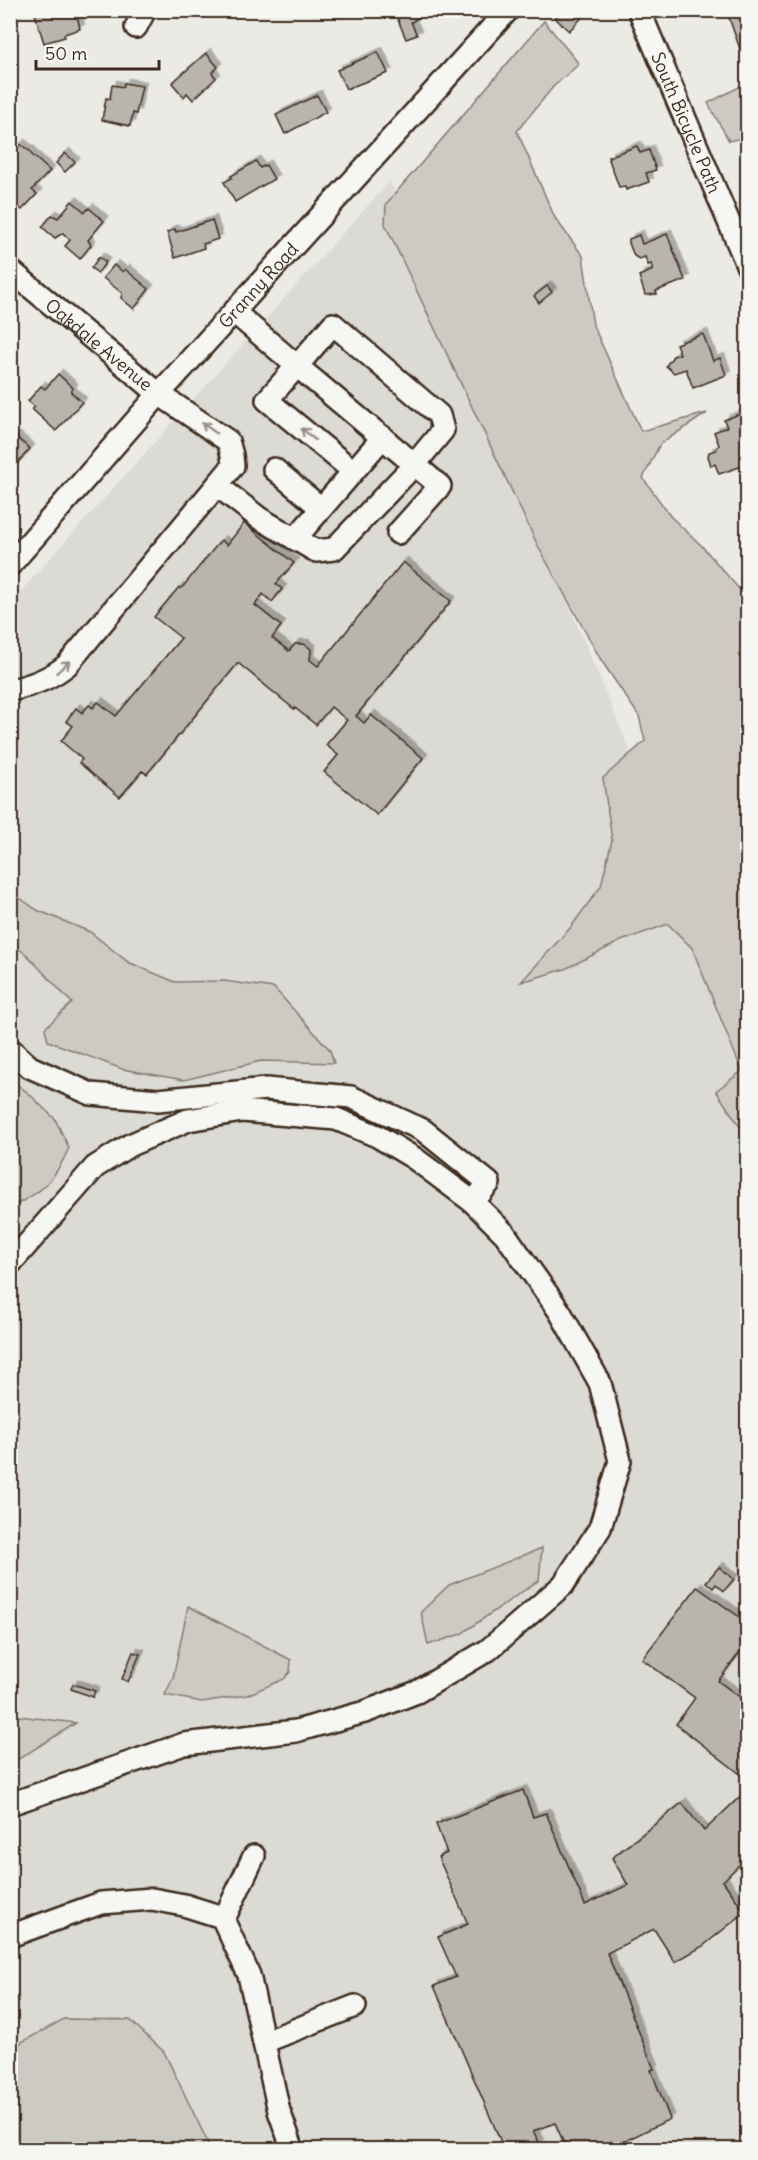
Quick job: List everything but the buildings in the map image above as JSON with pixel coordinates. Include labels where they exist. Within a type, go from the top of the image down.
[{"type":"street","name":"Granny Road","points":[[10,565],[159,394],[508,10]]},
{"type":"street","name":"South Bicycle Path","points":[[639,10],[747,267]]},
{"type":"street","name":"Oakdale Avenue","points":[[10,270],[159,394],[228,441],[233,466],[67,665],[55,675],[22,688],[10,690]]},
{"type":"street","points":[[234,312],[440,486],[398,533]]},
{"type":"street","points":[[218,486],[259,518],[316,551],[334,549],[415,464],[442,430],[439,415],[333,324],[267,400],[353,471]]},
{"type":"street","points":[[295,539],[383,437]]},
{"type":"street","points":[[273,469],[321,508]]},
{"type":"street","points":[[10,1049],[30,1067],[91,1094],[158,1100],[266,1089],[351,1097],[423,1130],[489,1183],[473,1202]]},
{"type":"street","points":[[10,1264],[95,1167],[129,1145],[188,1120],[242,1111],[276,1112],[336,1119],[377,1136],[414,1158],[473,1202],[505,1234],[560,1312],[600,1383],[620,1461],[600,1528],[563,1585],[488,1650],[407,1696],[365,1712],[296,1731],[184,1744],[10,1804]]},
{"type":"street","points":[[224,1919],[254,1856]]},
{"type":"street","points":[[10,1936],[101,1903],[152,1899],[184,1905],[222,1917],[249,1976],[279,2111],[293,2150]]},
{"type":"street","points":[[264,2042],[356,2006]]},
{"type":"shaded area","points":[[544,21],[579,64],[553,87],[517,131],[555,218],[583,256],[593,325],[641,431],[707,413],[660,444],[643,478],[671,517],[701,545],[747,598],[747,1137],[716,1091],[742,1071],[692,948],[668,924],[621,941],[565,969],[521,982],[571,927],[601,886],[612,840],[603,778],[645,741],[639,716],[601,660],[539,548],[385,224],[386,204]]},
{"type":"shaded area","points":[[747,83],[747,137],[729,141],[708,103]]},
{"type":"shaded area","points":[[390,181],[747,1028],[747,2149],[11,2150],[10,1223],[19,1214],[10,1194],[11,602]]},
{"type":"shaded area","points":[[10,891],[37,910],[90,932],[128,962],[175,982],[224,981],[274,988],[330,1050],[334,1063],[261,1061],[184,1080],[122,1069],[48,1041],[45,1028],[72,1003],[27,955],[11,943]]},
{"type":"shaded area","points":[[11,1080],[55,1119],[69,1148],[58,1169],[46,1184],[11,1207]]},
{"type":"shaded area","points":[[542,1548],[539,1580],[461,1634],[428,1645],[421,1612],[449,1585]]},
{"type":"shaded area","points":[[188,1606],[291,1660],[290,1672],[284,1679],[247,1695],[202,1702],[165,1695],[173,1678]]},
{"type":"shaded area","points":[[11,1715],[76,1723],[11,1764]]},
{"type":"shaded area","points":[[64,2019],[130,2020],[164,2052],[211,2149],[11,2149],[11,2048]]}]
